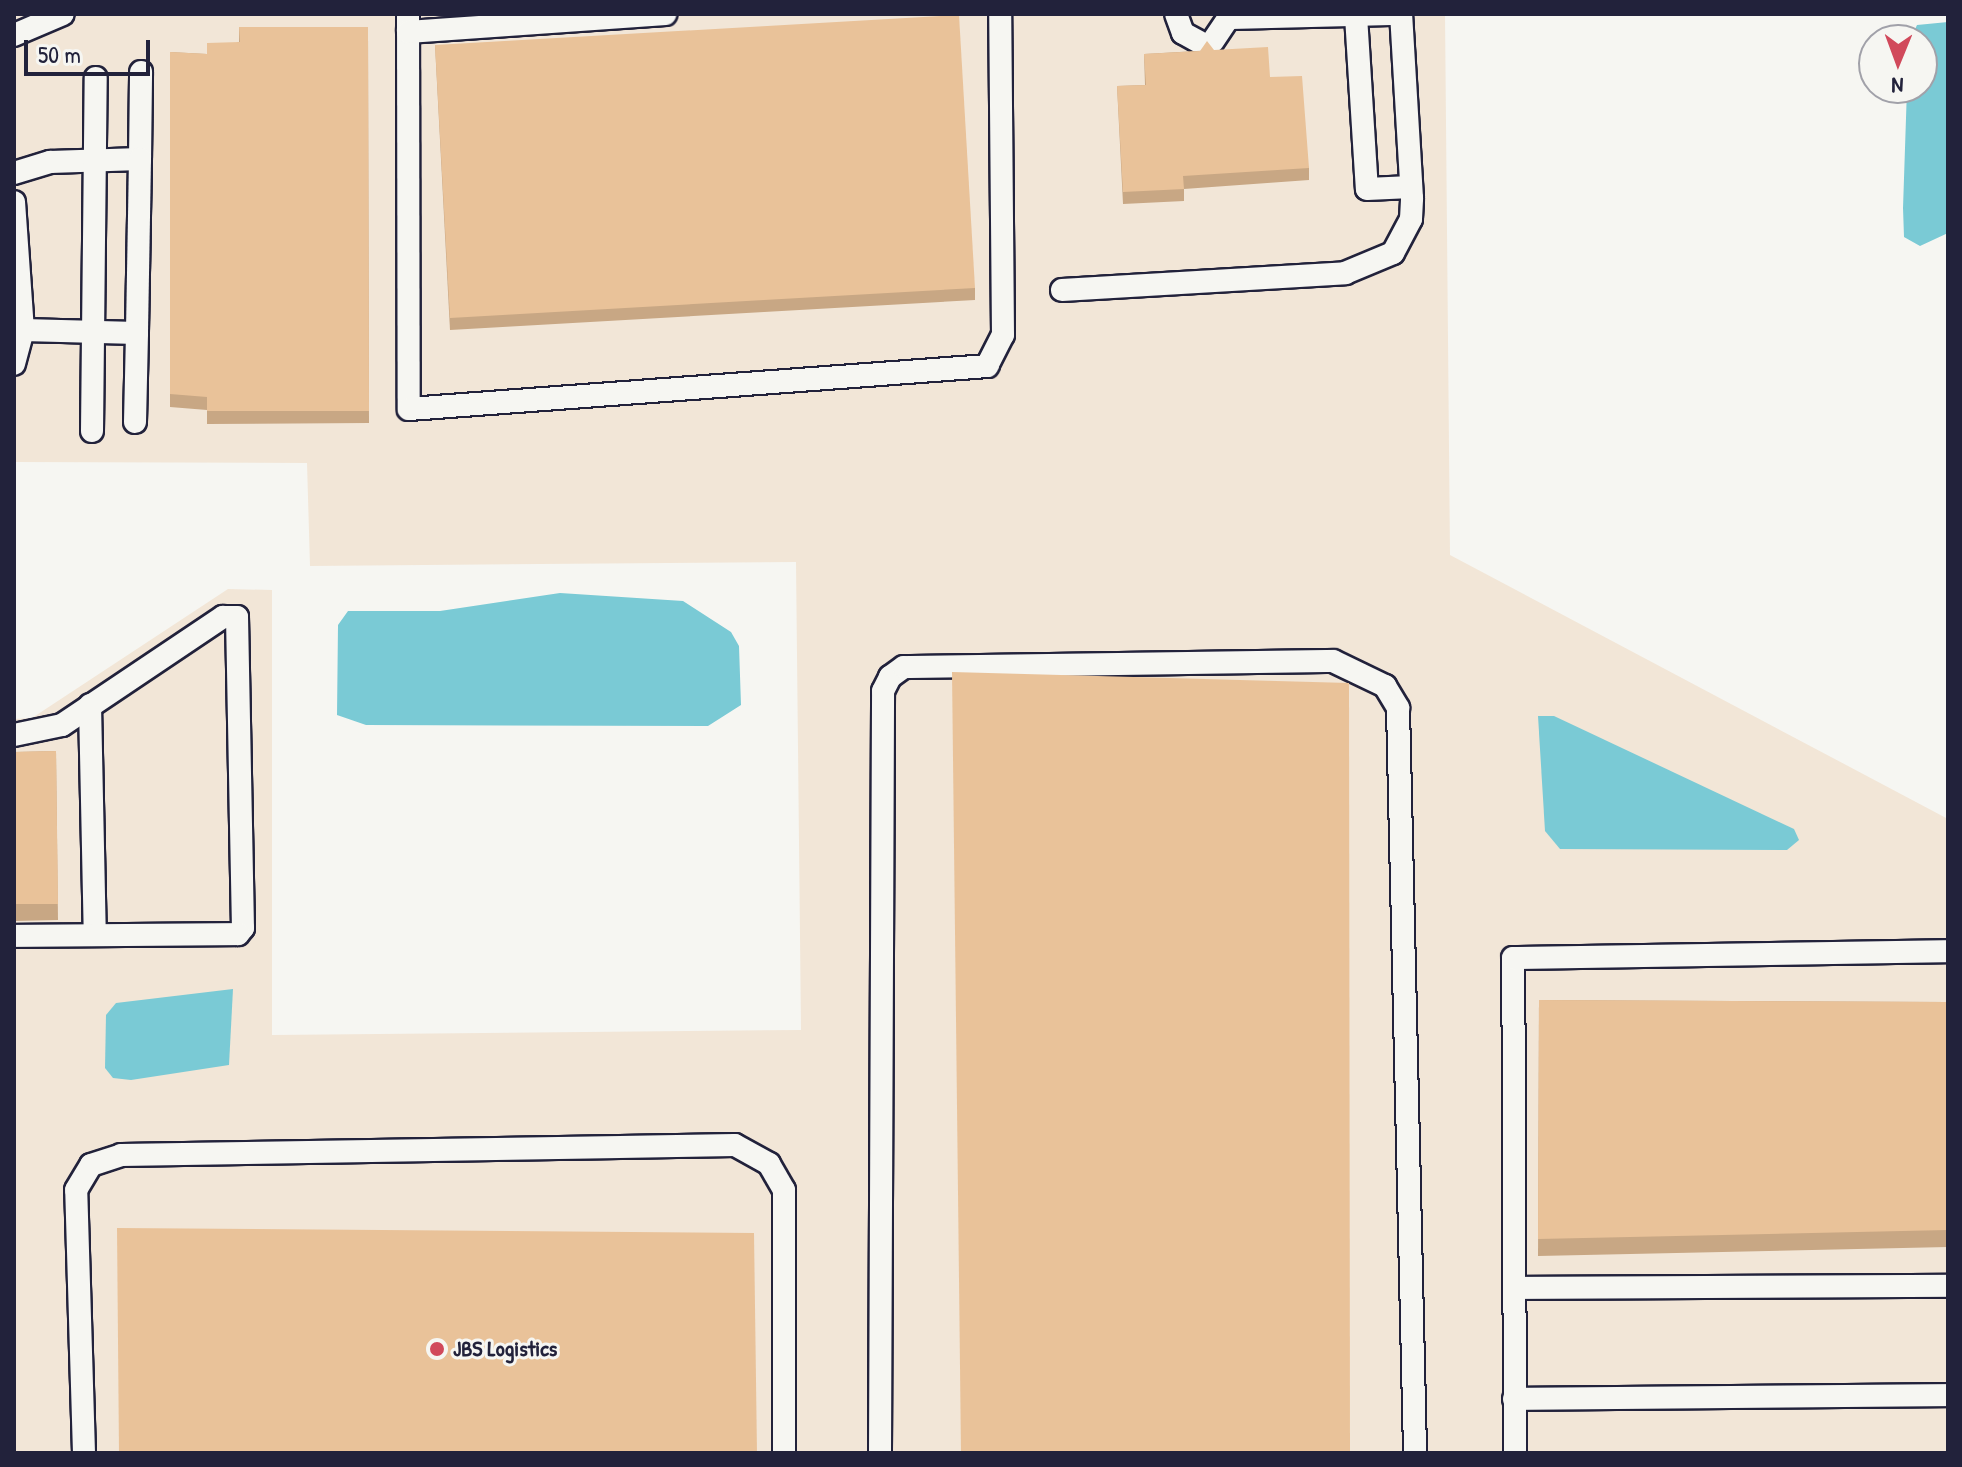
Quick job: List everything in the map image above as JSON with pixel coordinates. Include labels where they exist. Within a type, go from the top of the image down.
[{"type":"street","points":[[14,35],[63,14]]},
{"type":"street","points":[[665,14],[408,23],[409,409],[987,366],[1003,335],[1000,14]]},
{"type":"street","points":[[1176,14],[1183,33],[1206,42],[1231,16],[1391,14]]},
{"type":"street","points":[[1062,290],[1361,270],[1393,253],[1404,237],[1411,187],[1401,14]]},
{"type":"street","points":[[1356,16],[1367,189],[1411,187]]},
{"type":"street","points":[[135,422],[141,72]]},
{"type":"street","points":[[92,431],[96,78]]},
{"type":"street","points":[[14,173],[95,160],[140,159]]},
{"type":"street","points":[[14,202],[23,330],[14,364]]},
{"type":"street","points":[[23,330],[137,333]]},
{"type":"street","points":[[14,735],[62,725],[223,617],[237,617],[243,928],[238,934],[14,936]]},
{"type":"street","points":[[880,1453],[883,691],[890,677],[904,667],[1333,661],[1385,686],[1398,708],[1415,1453]]},
{"type":"street","points":[[90,705],[95,935]]},
{"type":"street","points":[[1515,1453],[1513,958],[1948,951]]},
{"type":"street","points":[[84,1453],[76,1190],[91,1165],[121,1155],[735,1145],[769,1164],[784,1190],[784,1453]]},
{"type":"street","points":[[1514,1288],[1948,1286]]},
{"type":"street","points":[[1514,1399],[1948,1395]]},
{"type":"shaded area","points":[[14,14],[1445,14],[1450,555],[1948,819],[1948,1453],[14,1453],[14,719],[32,718],[228,589],[272,590],[272,1035],[801,1030],[796,562],[310,566],[307,463],[14,462]]},
{"type":"water","points":[[1948,22],[1948,233],[1920,246],[1904,237],[1903,208],[1906,104],[1938,104],[1938,24],[1927,24]]},
{"type":"water","points":[[560,593],[683,601],[731,632],[739,646],[741,705],[708,726],[366,725],[337,715],[338,625],[348,611],[440,611]]},
{"type":"water","points":[[1538,716],[1554,716],[1794,829],[1799,840],[1787,850],[1560,849],[1545,831]]},
{"type":"water","points":[[233,989],[229,1065],[131,1080],[113,1078],[105,1068],[106,1015],[116,1003]]},
{"type":"building","points":[[959,15],[975,288],[450,318],[435,45]]},
{"type":"building","points":[[239,27],[368,27],[369,411],[207,411],[207,397],[170,394],[170,52],[207,54],[207,43],[240,42]]},
{"type":"building","points":[[1207,41],[1214,50],[1268,47],[1270,77],[1302,76],[1309,168],[1183,176],[1184,189],[1123,192],[1117,86],[1146,85],[1144,54],[1200,51]]},
{"type":"building","points":[[952,672],[1349,683],[1350,1453],[961,1453]]},
{"type":"building","points":[[56,751],[58,904],[14,904],[14,752]]},
{"type":"building","points":[[1539,1000],[1948,1002],[1948,1230],[1538,1239]]},
{"type":"building","name":"JBS Logistics","points":[[117,1228],[754,1233],[757,1453],[119,1453]]},
{"type":"place","name":"JBS Logistics","points":[[437,1349]]}]
